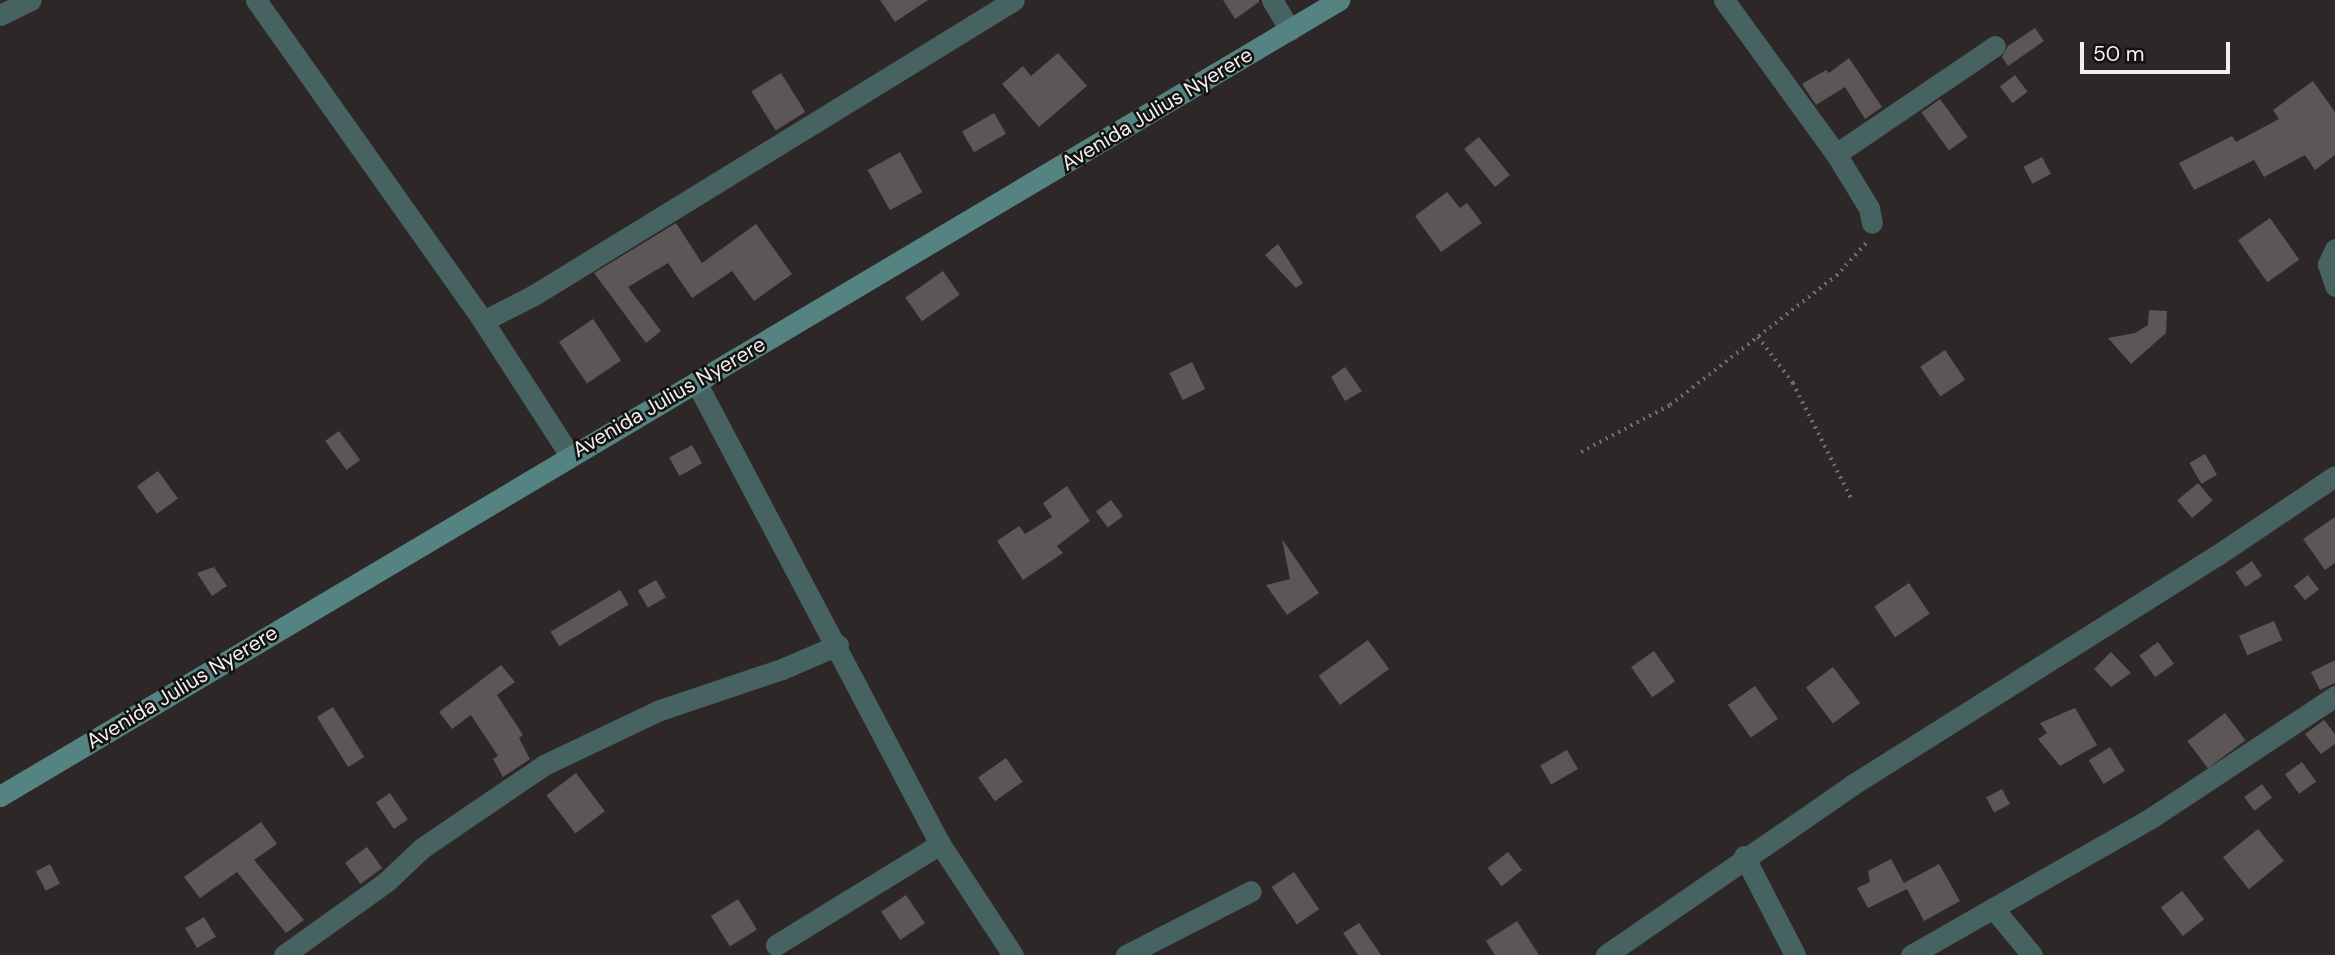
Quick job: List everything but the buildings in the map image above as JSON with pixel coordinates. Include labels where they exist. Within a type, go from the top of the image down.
[{"type":"street","points":[[0,15],[31,0]]},
{"type":"street","points":[[256,0],[483,321],[569,454]]},
{"type":"street","points":[[483,321],[534,295],[1014,0]]},
{"type":"street","points":[[1272,0],[1290,30]]},
{"type":"street","name":"Avenida Julius Nyerere","points":[[0,796],[569,454],[696,382],[1339,0]]},
{"type":"street","points":[[1724,0],[1836,154],[1869,208],[1872,223]]},
{"type":"street","points":[[1836,154],[1995,46]]},
{"type":"street","points":[[2335,249],[2328,264],[2335,286]]},
{"type":"street","points":[[696,382],[838,645],[940,844],[1013,955]]},
{"type":"street","points":[[1606,955],[1744,856],[2335,476]]},
{"type":"street","points":[[284,955],[386,882],[422,848],[544,765],[660,710],[782,670],[838,645]]},
{"type":"street","points":[[1911,955],[2191,794],[2335,695]]},
{"type":"street","points":[[776,945],[940,844]]},
{"type":"street","points":[[1744,856],[1795,955]]},
{"type":"street","points":[[1126,955],[1251,891]]},
{"type":"street","points":[[1993,908],[2032,955]]},
{"type":"path","points":[[1581,452],[1646,421],[1836,276],[1869,240],[1872,223]]},
{"type":"path","points":[[1758,337],[1793,383],[1851,498]]}]
